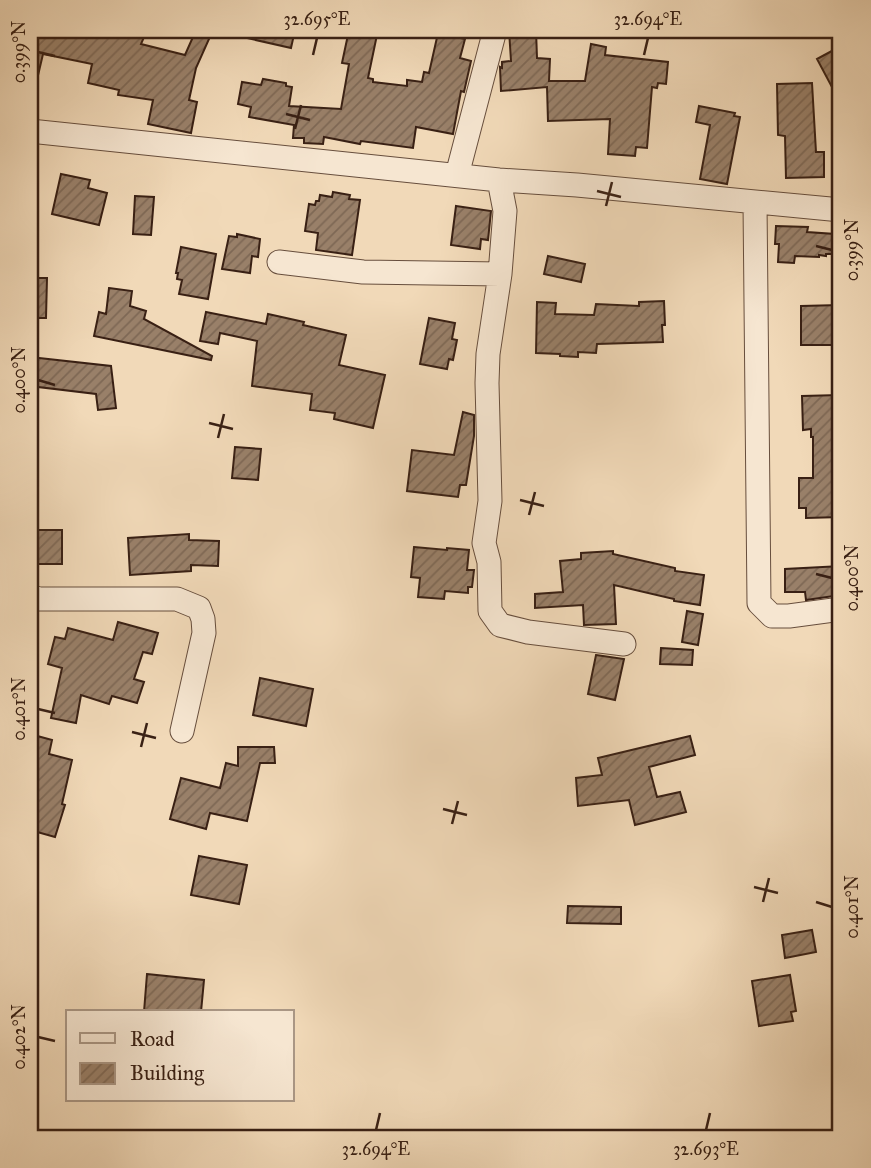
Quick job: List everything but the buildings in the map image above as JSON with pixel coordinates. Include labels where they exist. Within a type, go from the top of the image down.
[{"type":"street","points":[[457,176],[495,30]]},
{"type":"street","points":[[30,131],[457,176],[841,210]]},
{"type":"street","points":[[499,180],[505,211],[487,383],[491,501],[484,543],[489,562],[490,611],[500,625],[527,632],[624,644]]},
{"type":"street","points":[[755,203],[759,603],[772,616],[841,609]]},
{"type":"street","points":[[279,262],[363,272],[500,274]]},
{"type":"street","points":[[30,596],[39,599],[177,599],[199,608],[204,633],[182,731]]}]
